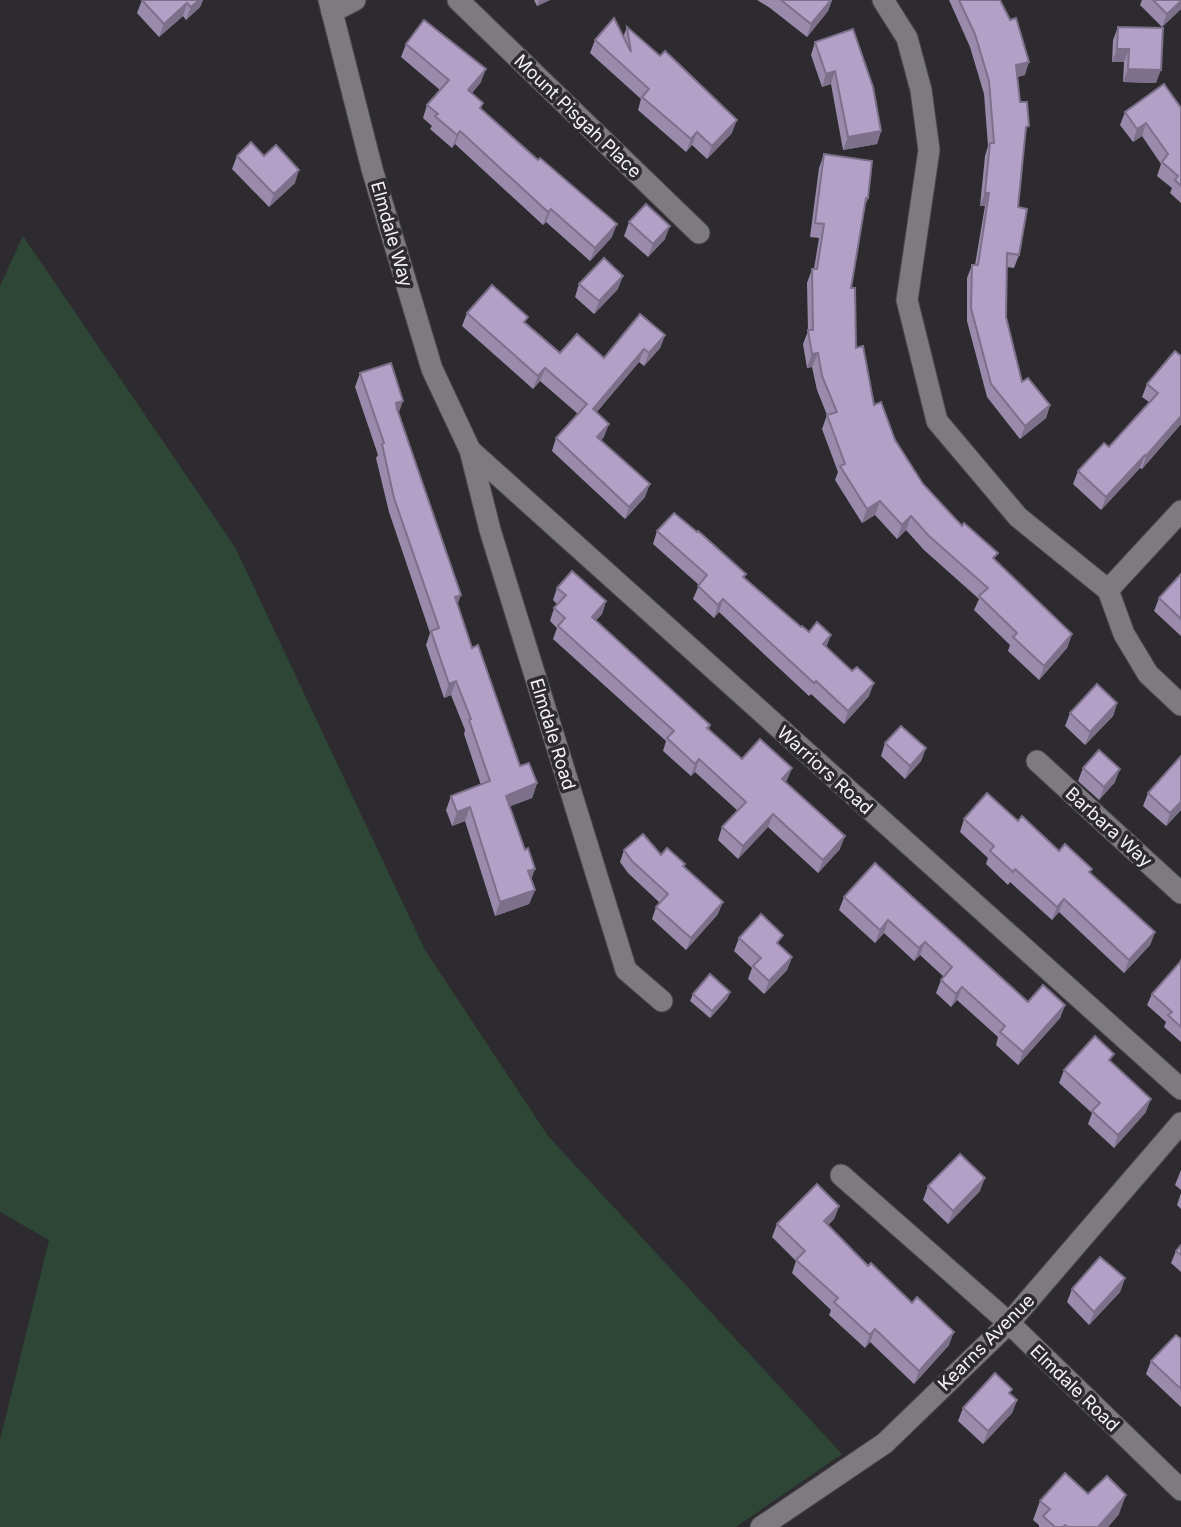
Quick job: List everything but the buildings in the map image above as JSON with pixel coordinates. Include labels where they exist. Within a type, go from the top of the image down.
[{"type":"street","points":[[330,6],[355,0]]},
{"type":"street","name":"Mount Pisgah Place","points":[[458,0],[699,233]]},
{"type":"street","points":[[883,0],[907,38],[923,102],[929,150],[907,300],[937,421],[1018,517],[1108,590],[1124,634],[1148,674],[1181,705]]},
{"type":"street","name":"Elmdale Way","points":[[330,6],[372,169],[432,369],[470,450]]},
{"type":"street","name":"Elmdale Road","points":[[470,450],[490,530],[626,970],[662,1002]]},
{"type":"street","name":"Warriors Road","points":[[470,450],[1181,1089]]},
{"type":"street","points":[[1108,590],[1181,511]]},
{"type":"street","name":"Barbara Way","points":[[1037,761],[1181,893]]},
{"type":"street","name":"Kearns Avenue","points":[[761,1527],[885,1443],[1009,1324],[1181,1124]]},
{"type":"street","name":"Elmdale Road","points":[[841,1175],[1009,1324],[1181,1490]]},
{"type":"green space","points":[[23,236],[235,547],[425,950],[548,1136],[842,1454],[736,1527],[0,1527],[0,1440],[49,1240],[0,1212],[0,286]]}]
